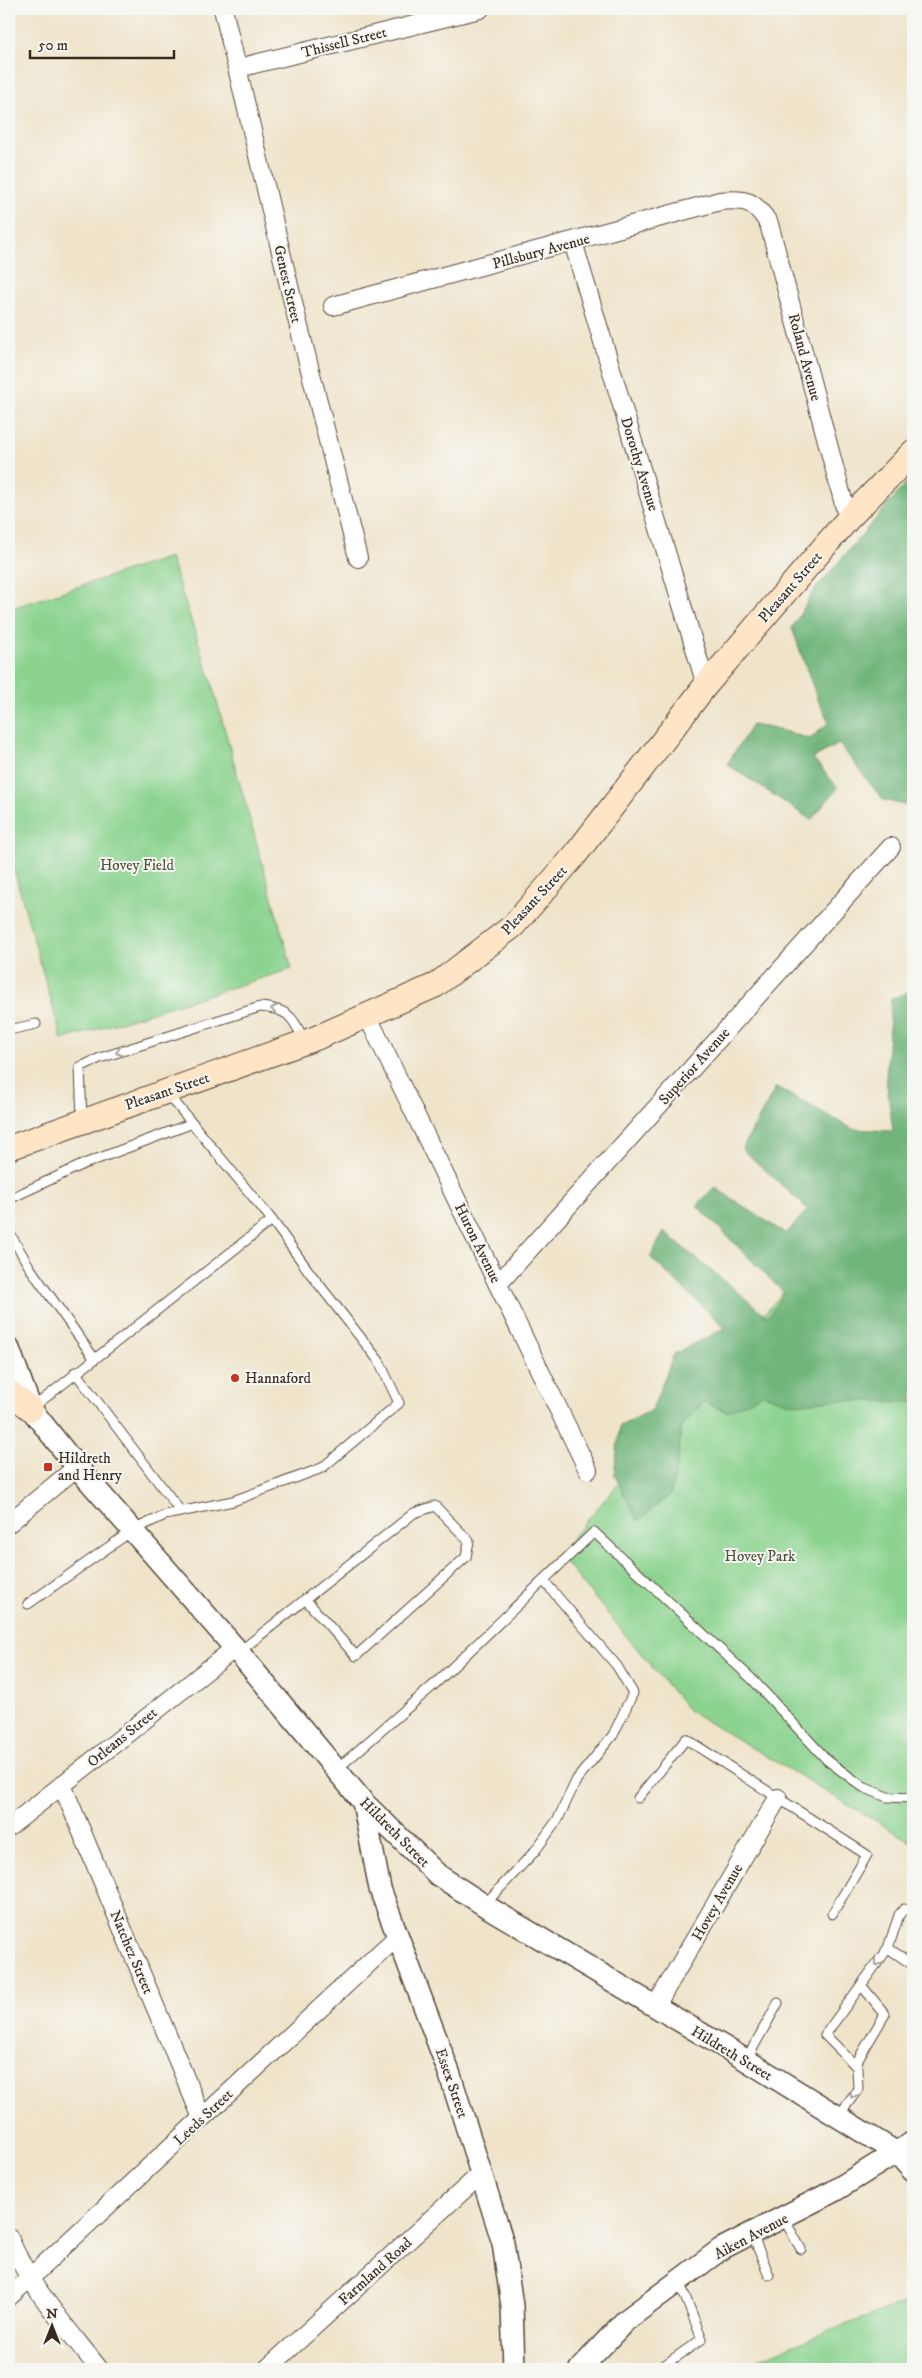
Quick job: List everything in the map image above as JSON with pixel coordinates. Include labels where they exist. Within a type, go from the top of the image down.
[{"type":"main road","name":"Pleasant Street","points":[[9,1148],[82,1120],[167,1092],[305,1042],[436,985],[513,926],[575,855],[706,685],[848,519],[913,452]]},
{"type":"main road","points":[[9,1392],[31,1409]]},
{"type":"street","name":"Genest Street","points":[[223,9],[297,319],[358,558]]},
{"type":"street","name":"Thissell Street","points":[[238,68],[480,9]]},
{"type":"street","name":"Pillsbury Avenue","points":[[332,306],[720,201],[735,199],[750,202]]},
{"type":"street","name":"Roland Avenue","points":[[750,202],[762,212],[768,224],[848,519]]},
{"type":"street","name":"Dorothy Avenue","points":[[573,242],[706,685]]},
{"type":"street","name":"Superior Avenue","points":[[498,1284],[891,847]]},
{"type":"street","name":"Huron Avenue","points":[[367,1015],[588,1470]]},
{"type":"street","name":"Hildreth Street","points":[[9,1349],[31,1409],[77,1467],[237,1650],[363,1802],[438,1875],[484,1905],[746,2060],[838,2117],[905,2148],[913,2171]]},
{"type":"street","points":[[9,1523],[77,1467]]},
{"type":"street","name":"Orleans Street","points":[[9,1827],[237,1650]]},
{"type":"street","name":"Natchez Street","points":[[62,1785],[202,2118]]},
{"type":"street","name":"Hovey Avenue","points":[[655,2007],[778,1798]]},
{"type":"street","name":"Essex Street","points":[[363,1802],[380,1889],[450,2074],[503,2243],[509,2277],[514,2340],[514,2369]]},
{"type":"street","name":"Leeds Street","points":[[9,2297],[397,1937]]},
{"type":"street","name":"Aiken Avenue","points":[[580,2369],[625,2321],[721,2249],[784,2218],[905,2148]]},
{"type":"street","name":"Farmland Road","points":[[267,2369],[482,2173]]},
{"type":"street","points":[[9,2238],[18,2259],[52,2310],[99,2369]]},
{"type":"lane","points":[[82,1120],[80,1067],[100,1058],[260,1007],[278,1008],[292,1017],[305,1042]]},
{"type":"lane","points":[[9,1030],[36,1024]]},
{"type":"lane","points":[[28,1604],[133,1530],[165,1515],[233,1501],[322,1468],[398,1403],[379,1361],[310,1273],[272,1220],[167,1092]]},
{"type":"lane","points":[[9,1199],[84,1164],[193,1123]]},
{"type":"lane","points":[[31,1409],[75,1372],[272,1220]]},
{"type":"lane","points":[[9,1232],[30,1268],[94,1358]]},
{"type":"lane","points":[[75,1372],[181,1512]]},
{"type":"lane","points":[[237,1650],[305,1599],[414,1512],[435,1506],[470,1541],[466,1557],[356,1656],[305,1599]]},
{"type":"lane","points":[[337,1769],[436,1683],[594,1532],[754,1681],[827,1760],[864,1787],[887,1797],[913,1798]]},
{"type":"lane","points":[[484,1905],[534,1851],[558,1819],[577,1778],[613,1735],[633,1693],[617,1666],[544,1580]]},
{"type":"lane","points":[[638,1798],[686,1739],[867,1854],[832,1914]]},
{"type":"lane","points":[[838,2117],[858,2089],[857,2067],[825,2035],[888,1948],[899,1914],[904,1910],[913,1911]]},
{"type":"lane","points":[[888,1948],[913,1965]]},
{"type":"lane","points":[[854,2065],[885,2014],[861,1986]]},
{"type":"lane","points":[[746,2060],[778,2003]]},
{"type":"lane","points":[[784,2218],[801,2248]]},
{"type":"lane","points":[[752,2234],[769,2275]]},
{"type":"lane","points":[[659,2369],[702,2339],[679,2280]]},
{"type":"green space","points":[[913,475],[913,807],[883,800],[839,744],[813,758],[838,788],[811,820],[727,764],[752,725],[777,729],[810,739],[829,722],[817,698],[792,628],[813,592]]},
{"type":"green space","name":"Hovey Field","points":[[170,557],[210,677],[292,969],[62,1040],[9,852],[9,609]]},
{"type":"green space","points":[[913,990],[913,1402],[833,1400],[794,1404],[763,1394],[727,1412],[704,1402],[681,1427],[678,1460],[670,1495],[638,1521],[614,1474],[620,1426],[652,1410],[674,1354],[725,1328],[650,1257],[664,1232],[768,1317],[784,1293],[697,1206],[714,1187],[786,1234],[808,1209],[742,1149],[776,1087],[853,1129],[893,1131],[886,1078],[891,999]]},
{"type":"green space","name":"Hovey Park","points":[[913,1141],[913,1843],[688,1710],[558,1554]]},
{"type":"green space","points":[[913,2299],[913,2369],[730,2369],[755,2360]]},
{"type":"place","name":"Hannaford","points":[[235,1378]]},
{"type":"place","name":"Hildreth and Henry","points":[[48,1467]]}]
